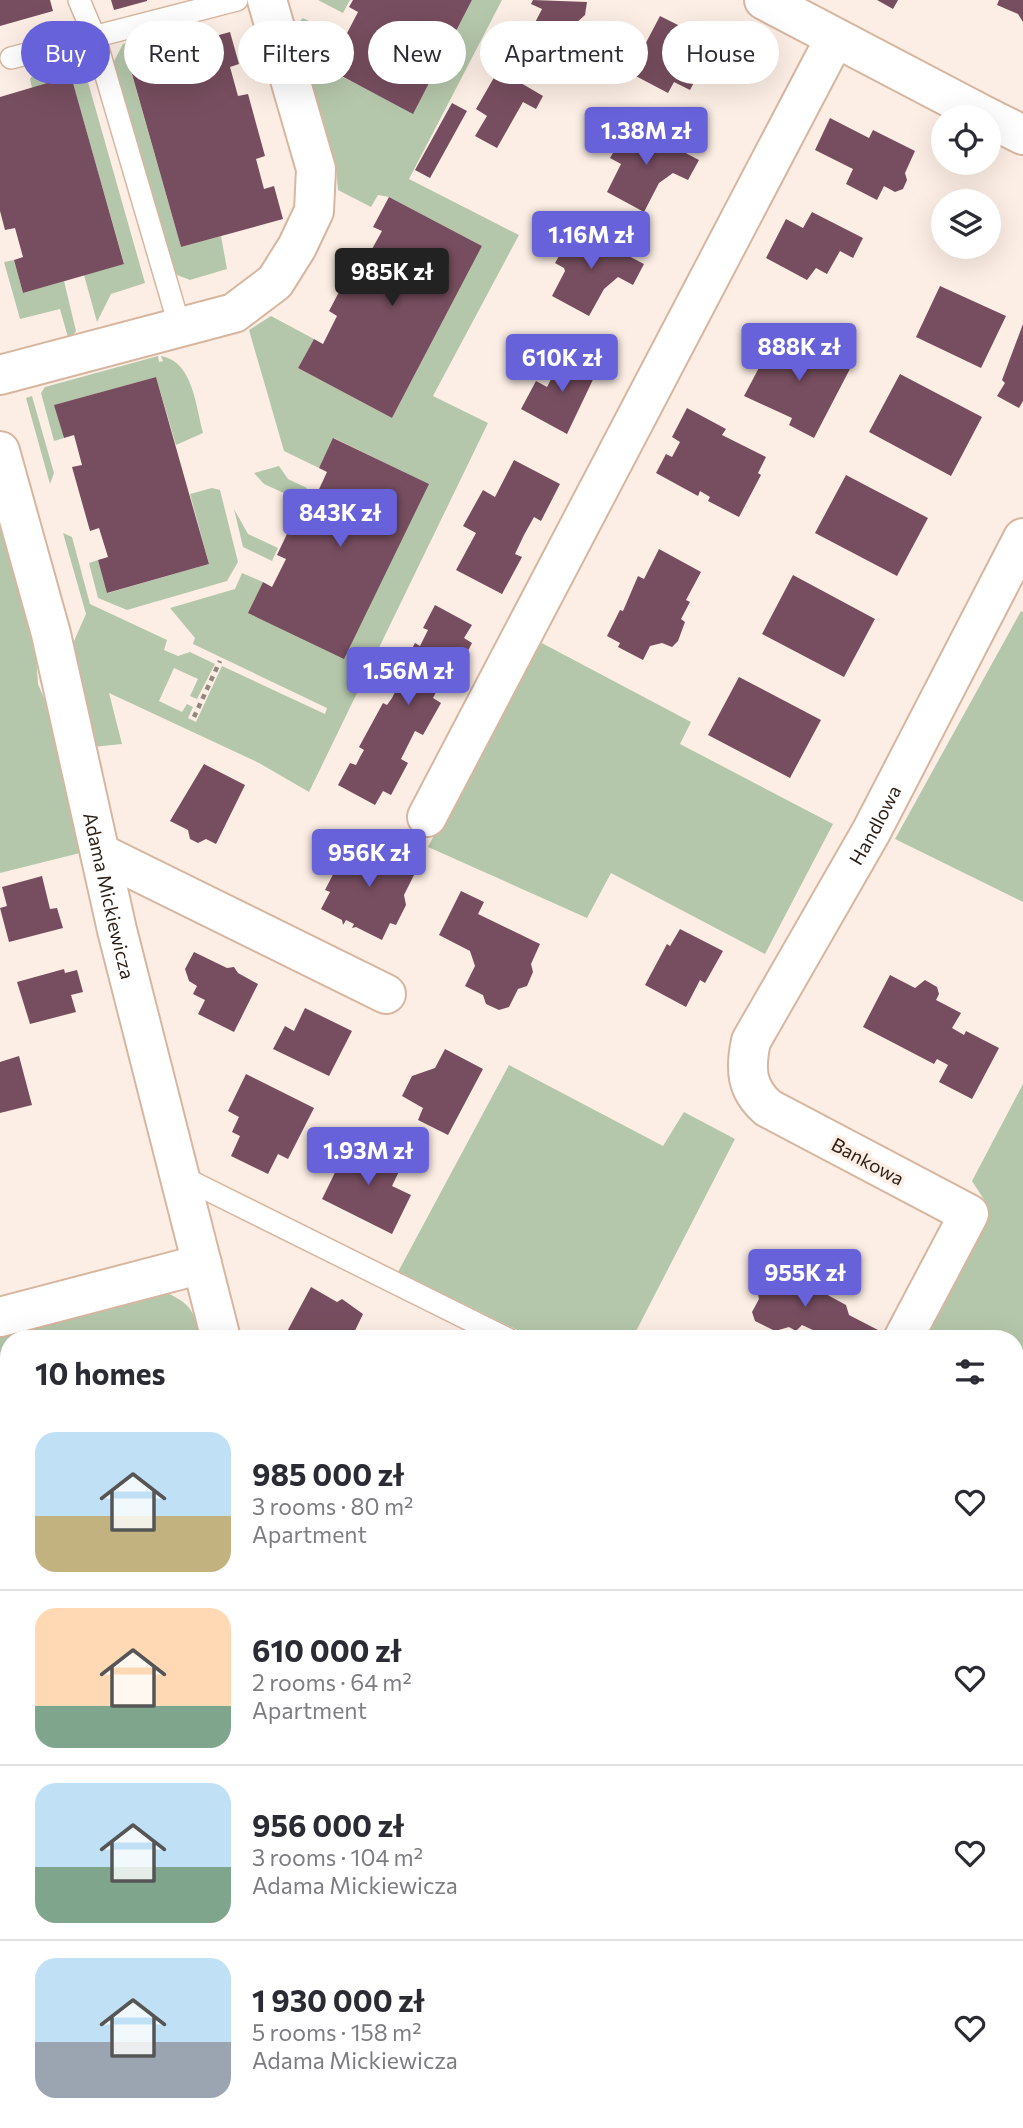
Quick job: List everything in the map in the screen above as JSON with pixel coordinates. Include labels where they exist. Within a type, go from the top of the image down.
[{"type":"street","points":[[0,375],[234,313],[275,282],[314,211],[316,169],[267,0]]},
{"type":"street","points":[[764,0],[963,105]]},
{"type":"street","points":[[427,817],[835,38]]},
{"type":"street","points":[[1001,124],[1023,135]]},
{"type":"street","name":"Adama Mickiewicza","points":[[0,451],[54,648],[100,853],[219,1330]]},
{"type":"street","name":"Handlowa","points":[[768,1108],[756,1098],[751,1087],[746,1066],[751,1041],[871,832],[1023,538]]},
{"type":"street","points":[[100,853],[386,994]]},
{"type":"street","name":"Bankowa","points":[[768,1108],[968,1214],[909,1330]]},
{"type":"street","points":[[0,1317],[202,1264]]},
{"type":"lane","points":[[79,0],[88,21]]},
{"type":"lane","points":[[110,34],[237,0]]},
{"type":"lane","points":[[11,58],[21,56]]},
{"type":"lane","points":[[108,84],[180,328]]},
{"type":"lane","points":[[180,1176],[490,1330]]},
{"type":"path","points":[[194,717],[220,661]]},
{"type":"green space","points":[[318,0],[350,0],[343,13]]},
{"type":"green space","points":[[472,0],[502,0],[491,21],[480,21],[480,42],[466,69],[466,21],[461,21]]},
{"type":"green space","points":[[123,44],[124,84],[135,84],[181,247],[221,236],[227,269],[190,280],[172,273],[113,63]]},
{"type":"green space","points":[[354,83],[413,113],[428,84],[458,84],[409,179],[519,235],[433,396],[488,423],[309,792],[259,763],[109,693],[122,744],[93,747],[70,650],[86,614],[63,533],[72,537],[90,604],[167,640],[164,650],[178,656],[190,652],[215,664],[197,699],[190,696],[198,679],[174,668],[159,701],[182,712],[187,704],[193,707],[188,718],[196,722],[222,666],[325,714],[327,708],[193,644],[195,638],[170,608],[235,589],[242,573],[263,582],[249,612],[428,484],[334,438],[319,468],[284,451],[249,330],[271,316],[314,339],[298,368],[392,418],[482,246],[389,197],[378,195],[371,207],[338,190],[336,167],[312,84]]},
{"type":"green space","points":[[73,84],[89,84],[145,283],[111,294],[97,322],[84,275],[124,263]]},
{"type":"green space","points":[[14,260],[23,293],[64,281],[76,331],[69,341],[60,309],[20,319],[4,262]]},
{"type":"green space","points":[[158,356],[159,362],[163,361],[161,356],[172,360],[187,376],[203,433],[176,445],[156,377],[55,405],[64,438],[54,441],[41,393],[45,387]]},
{"type":"green space","points":[[32,396],[54,473],[50,484],[26,398]]},
{"type":"green space","points":[[279,466],[288,479],[307,488],[301,501],[264,484],[254,473]]},
{"type":"green space","points":[[212,488],[220,490],[238,562],[227,581],[127,610],[98,598],[89,563],[98,560],[108,593],[209,564],[190,494]]},
{"type":"green space","points":[[234,509],[248,534],[278,548],[272,561],[243,547]]},
{"type":"green space","points":[[0,512],[35,641],[38,684],[46,703],[80,853],[0,873]]},
{"type":"green space","points":[[1021,611],[1023,612],[1023,902],[895,839]]},
{"type":"green space","points":[[538,641],[691,722],[680,744],[833,824],[765,954],[611,873],[587,918],[428,847]]},
{"type":"green space","points":[[509,1065],[663,1146],[684,1112],[735,1139],[637,1330],[517,1330],[398,1272]]},
{"type":"green space","points":[[1023,1084],[1023,1330],[918,1330],[985,1201],[972,1181]]},
{"type":"green space","points":[[163,1291],[190,1309],[198,1330],[0,1330],[0,1326]]},
{"type":"building","points":[[0,0],[50,0],[53,11],[0,26]]},
{"type":"building","points":[[111,0],[147,0],[147,1],[114,10]]},
{"type":"building","points":[[353,0],[472,0],[461,21],[368,21],[368,84],[429,84],[413,114],[354,83],[353,21],[358,12],[349,7]]},
{"type":"building","points":[[533,0],[587,2],[585,15],[578,21],[536,21],[542,9],[531,4]]},
{"type":"building","points":[[877,0],[898,0],[893,9]]},
{"type":"building","points":[[999,0],[1023,0],[1023,22],[1018,14],[997,5]]},
{"type":"building","points":[[660,16],[670,21],[662,21],[662,84],[673,84],[668,93],[648,82],[648,39]]},
{"type":"building","points":[[230,32],[238,60],[238,64],[230,67],[238,96],[248,94],[265,156],[256,159],[264,189],[274,186],[283,219],[181,247],[135,84],[224,84],[224,34]]},
{"type":"building","points":[[44,84],[73,84],[124,264],[23,293],[14,260],[23,257],[15,228],[5,230],[0,211],[0,97]]},
{"type":"building","points":[[490,84],[523,84],[543,96],[536,109],[523,102],[497,148],[475,136],[487,116],[476,109]]},
{"type":"building","points":[[678,84],[693,84],[690,90]]},
{"type":"building","points":[[452,103],[467,111],[430,178],[415,170]]},
{"type":"building","points":[[830,118],[869,138],[873,130],[915,151],[905,173],[907,180],[903,189],[895,192],[884,186],[877,200],[846,184],[853,169],[815,150]]},
{"type":"building","points":[[630,124],[699,160],[688,180],[673,173],[659,183],[644,212],[607,192],[621,164],[610,158]]},
{"type":"building","points":[[389,197],[482,246],[392,418],[298,368],[314,339],[323,344],[337,316],[329,311],[359,254],[367,258],[382,231],[373,227]]},
{"type":"building","points":[[812,212],[863,238],[853,258],[840,251],[827,274],[816,268],[807,280],[766,258],[786,219],[803,228]]},
{"type":"building","points":[[575,228],[644,264],[633,285],[618,277],[604,289],[589,316],[552,296],[565,271],[555,263]]},
{"type":"building","points":[[940,286],[1006,316],[981,368],[916,337]]},
{"type":"building","points":[[1023,324],[1023,401],[1019,408],[997,396],[1005,383],[1002,380]]},
{"type":"building","points":[[778,331],[824,357],[827,350],[853,363],[814,438],[789,425],[792,418],[744,396],[761,364],[755,361],[762,362]]},
{"type":"building","points":[[571,352],[599,367],[567,434],[521,409],[536,381],[547,387],[556,370],[561,372]]},
{"type":"building","points":[[900,374],[982,417],[951,476],[869,432]]},
{"type":"building","points":[[156,377],[209,564],[107,593],[98,560],[108,557],[99,528],[90,531],[72,467],[82,465],[74,435],[64,438],[54,405]]},
{"type":"building","points":[[687,408],[726,429],[722,435],[766,457],[758,473],[761,475],[739,517],[708,501],[710,497],[700,491],[698,496],[656,473],[666,454],[672,457],[680,442],[672,437]]},
{"type":"building","points":[[333,438],[429,484],[344,659],[248,613],[263,582],[272,587],[286,559],[277,555],[305,496],[314,500],[327,472],[319,468]]},
{"type":"building","points":[[514,460],[560,484],[541,521],[534,517],[524,535],[515,554],[522,557],[502,594],[456,570],[476,533],[463,526],[483,490],[495,497]]},
{"type":"building","points":[[846,475],[928,518],[897,576],[815,533]]},
{"type":"building","points":[[659,549],[701,572],[686,600],[690,602],[681,619],[685,622],[678,641],[672,647],[662,643],[650,646],[643,660],[618,647],[620,643],[607,636],[620,610],[623,611],[638,576],[644,579]]},
{"type":"building","points":[[793,575],[875,619],[844,677],[762,634]]},
{"type":"building","points":[[435,605],[472,625],[464,638],[472,643],[455,676],[447,671],[433,698],[441,703],[423,735],[415,731],[401,759],[408,763],[391,795],[383,791],[375,805],[338,785],[350,763],[356,765],[364,750],[359,747],[383,703],[387,705],[392,698],[396,690],[391,687],[415,643],[420,646],[428,630],[423,628]]},
{"type":"building","points":[[739,677],[821,720],[790,778],[708,735]]},
{"type":"building","points":[[204,764],[245,785],[216,844],[206,839],[198,843],[190,839],[188,830],[170,821]]},
{"type":"building","points":[[357,838],[418,867],[404,895],[406,905],[396,925],[390,923],[382,940],[356,927],[352,928],[354,924],[346,920],[343,925],[342,920],[321,909],[330,892],[325,890],[344,853],[348,855]]},
{"type":"building","points":[[42,876],[50,909],[57,908],[63,928],[9,942],[0,908],[7,906],[2,887]]},
{"type":"building","points":[[461,891],[484,902],[478,914],[540,944],[531,964],[533,972],[527,986],[518,989],[509,1007],[499,1010],[486,1004],[483,995],[465,986],[475,966],[470,951],[439,935]]},
{"type":"building","points":[[680,929],[723,951],[705,983],[700,980],[686,1007],[645,985],[667,944],[670,946]]},
{"type":"building","points":[[194,952],[227,968],[234,967],[238,973],[258,984],[234,1032],[198,1014],[205,1000],[193,994],[197,986],[189,981],[185,969]]},
{"type":"building","points":[[64,969],[65,973],[77,970],[83,992],[71,995],[76,1012],[30,1024],[17,982]]},
{"type":"building","points":[[890,975],[915,988],[925,980],[937,987],[939,994],[936,1000],[961,1013],[952,1028],[964,1035],[966,1031],[999,1048],[972,1099],[939,1082],[948,1065],[937,1059],[934,1064],[863,1027]]},
{"type":"building","points":[[305,1008],[352,1031],[329,1076],[273,1049],[285,1026],[294,1031]]},
{"type":"building","points":[[445,1049],[483,1069],[448,1135],[418,1120],[423,1108],[402,1096],[412,1076],[435,1068]]},
{"type":"building","points":[[19,1056],[32,1105],[0,1113],[0,1062]]},
{"type":"building","points":[[246,1074],[314,1108],[288,1159],[278,1154],[268,1174],[231,1156],[240,1136],[232,1132],[239,1117],[228,1111]]},
{"type":"building","points":[[352,1138],[403,1163],[392,1186],[411,1195],[392,1234],[322,1199]]},
{"type":"building","points":[[776,1267],[846,1305],[849,1315],[878,1330],[813,1330],[802,1325],[797,1330],[789,1327],[773,1330],[755,1321],[752,1312],[759,1299],[756,1285],[763,1272]]},
{"type":"building","points":[[311,1287],[337,1302],[342,1299],[363,1314],[355,1330],[288,1330]]}]
